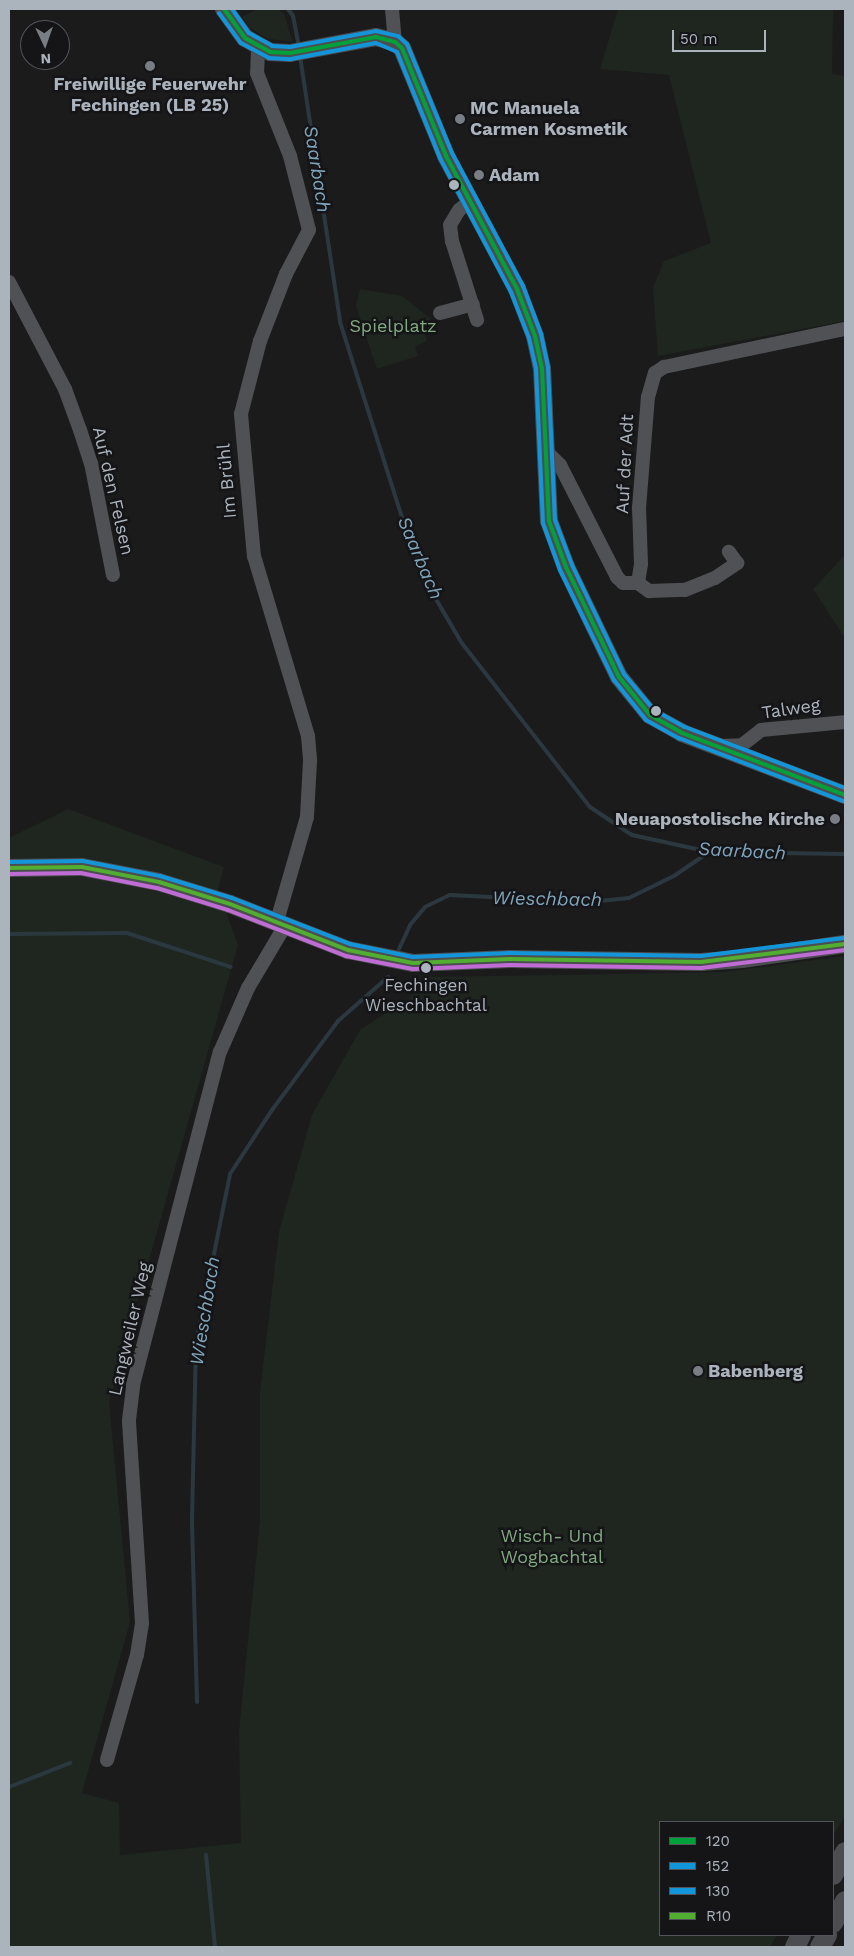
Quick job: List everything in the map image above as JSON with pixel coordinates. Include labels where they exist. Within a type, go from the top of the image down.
[{"type":"highway","points":[[834,1873],[845,1852]]},
{"type":"highway","points":[[834,1921],[845,1901]]},
{"type":"highway","points":[[820,1947],[826,1936]]},
{"type":"main road","points":[[224,9],[232,23],[258,48],[270,52],[290,53],[364,38],[395,42],[407,54],[446,156],[468,203],[517,289],[535,336],[542,368],[544,449],[549,521],[555,539],[619,677],[650,715],[682,733],[845,795]]},
{"type":"main road","points":[[9,868],[51,866],[105,869],[159,882],[282,923],[372,956],[437,964],[510,959],[701,962],[742,959],[845,944]]},
{"type":"street","points":[[392,9],[395,42]]},
{"type":"street","name":"Im Brühl","points":[[258,48],[257,73],[290,156],[308,230],[286,274],[260,341],[241,414],[254,556],[308,736],[310,761],[307,817],[282,923]]},
{"type":"street","points":[[468,203],[459,210],[450,225],[452,241],[477,320]]},
{"type":"street","name":"Auf den Felsen","points":[[9,282],[65,389],[80,430],[91,463],[113,575]]},
{"type":"street","points":[[440,313],[473,304]]},
{"type":"street","name":"Auf der Adt","points":[[544,449],[560,465],[617,577],[623,583],[638,583],[641,564],[639,508],[648,398],[655,373],[664,367],[845,329]]},
{"type":"street","points":[[638,583],[649,591],[685,590],[715,578],[737,563],[729,552]]},
{"type":"street","name":"Talweg","points":[[716,747],[742,745],[761,730],[845,722]]},
{"type":"street","name":"Langweiler Weg","points":[[107,1760],[137,1656],[142,1623],[129,1420],[133,1385],[220,1052],[248,988],[282,923]]},
{"type":"green space","points":[[258,9],[278,9],[284,14],[293,42],[268,39],[250,28],[242,17]]},
{"type":"green space","points":[[618,9],[833,9],[832,74],[845,76],[845,321],[658,356],[653,287],[664,261],[711,243],[669,75],[600,69]]},
{"type":"green space","name":"Spielplatz","points":[[360,289],[402,296],[431,319],[422,325],[427,341],[415,346],[418,356],[377,369],[356,306]]},
{"type":"green space","points":[[845,555],[845,638],[813,589]]},
{"type":"green space","name":"Wisch- Und Wogbachtal","points":[[68,809],[224,867],[218,890],[238,945],[109,1402],[130,1622],[82,1793],[119,1803],[120,1855],[241,1843],[239,1732],[260,1520],[260,1392],[279,1232],[312,1115],[360,1030],[390,1010],[402,1009],[421,981],[430,977],[724,972],[845,956],[845,1816],[834,1834],[834,1821],[659,1821],[659,1936],[776,1936],[770,1947],[9,1947],[9,838]]},
{"type":"waterway","name":"Saarbach","points":[[288,9],[293,16],[299,47]]},
{"type":"waterway","name":"Saarbach","points":[[300,56],[340,322],[402,518],[433,594],[461,642],[590,807],[632,835],[710,852],[845,854]]},
{"type":"waterway","name":"Wieschbach","points":[[399,949],[410,925],[425,907],[450,895],[590,902],[629,898],[674,876],[709,852]]},
{"type":"waterway","points":[[9,934],[127,933],[231,967]]},
{"type":"waterway","name":"Wieschbach","points":[[197,1702],[192,1519],[196,1343],[230,1174],[272,1110],[338,1021],[388,977]]},
{"type":"waterway","points":[[9,1787],[70,1763]]},
{"type":"waterway","name":"Wieschbach","points":[[206,1855],[215,1947]]},
{"type":"transit line","name":"120","points":[[224,9],[245,38],[270,52],[290,53],[376,37],[395,42],[402,48],[446,156],[517,289],[535,336],[542,368],[549,521],[566,567],[619,677],[650,715],[682,733],[845,795]]},
{"type":"transit line","name":"130","points":[[232,9],[249,33],[272,46],[290,47],[376,31],[398,36],[407,44],[452,153],[523,286],[541,334],[548,368],[555,520],[572,565],[624,674],[654,710],[685,727],[845,788]]},
{"type":"transit line","name":"152","points":[[219,13],[241,43],[269,58],[291,59],[376,43],[397,52],[440,158],[511,292],[529,338],[536,369],[543,523],[560,570],[614,680],[646,720],[679,738],[843,801]]},
{"type":"transit line","name":"130","points":[[9,862],[83,861],[160,876],[232,898],[350,944],[413,957],[510,953],[701,956],[844,938]]},
{"type":"transit line","name":"R10","points":[[9,868],[82,867],[159,882],[230,904],[348,950],[413,963],[510,959],[701,962],[845,944]]},
{"type":"transit line","points":[[9,874],[81,873],[157,888],[228,910],[346,956],[413,969],[510,965],[701,968],[845,950]]},
{"type":"place","name":"Freiwillige Feuerwehr Fechingen (LB 25)","points":[[150,66]]},
{"type":"place","name":"MC Manuela Carmen Kosmetik","points":[[460,119]]},
{"type":"place","name":"Adam","points":[[479,175]]},
{"type":"place","name":"Neuapostolische Kirche","points":[[835,819]]},
{"type":"place","name":"Fechingen Wieschbachtal","points":[[426,968]]},
{"type":"place","name":"Babenberg","points":[[698,1371]]}]
